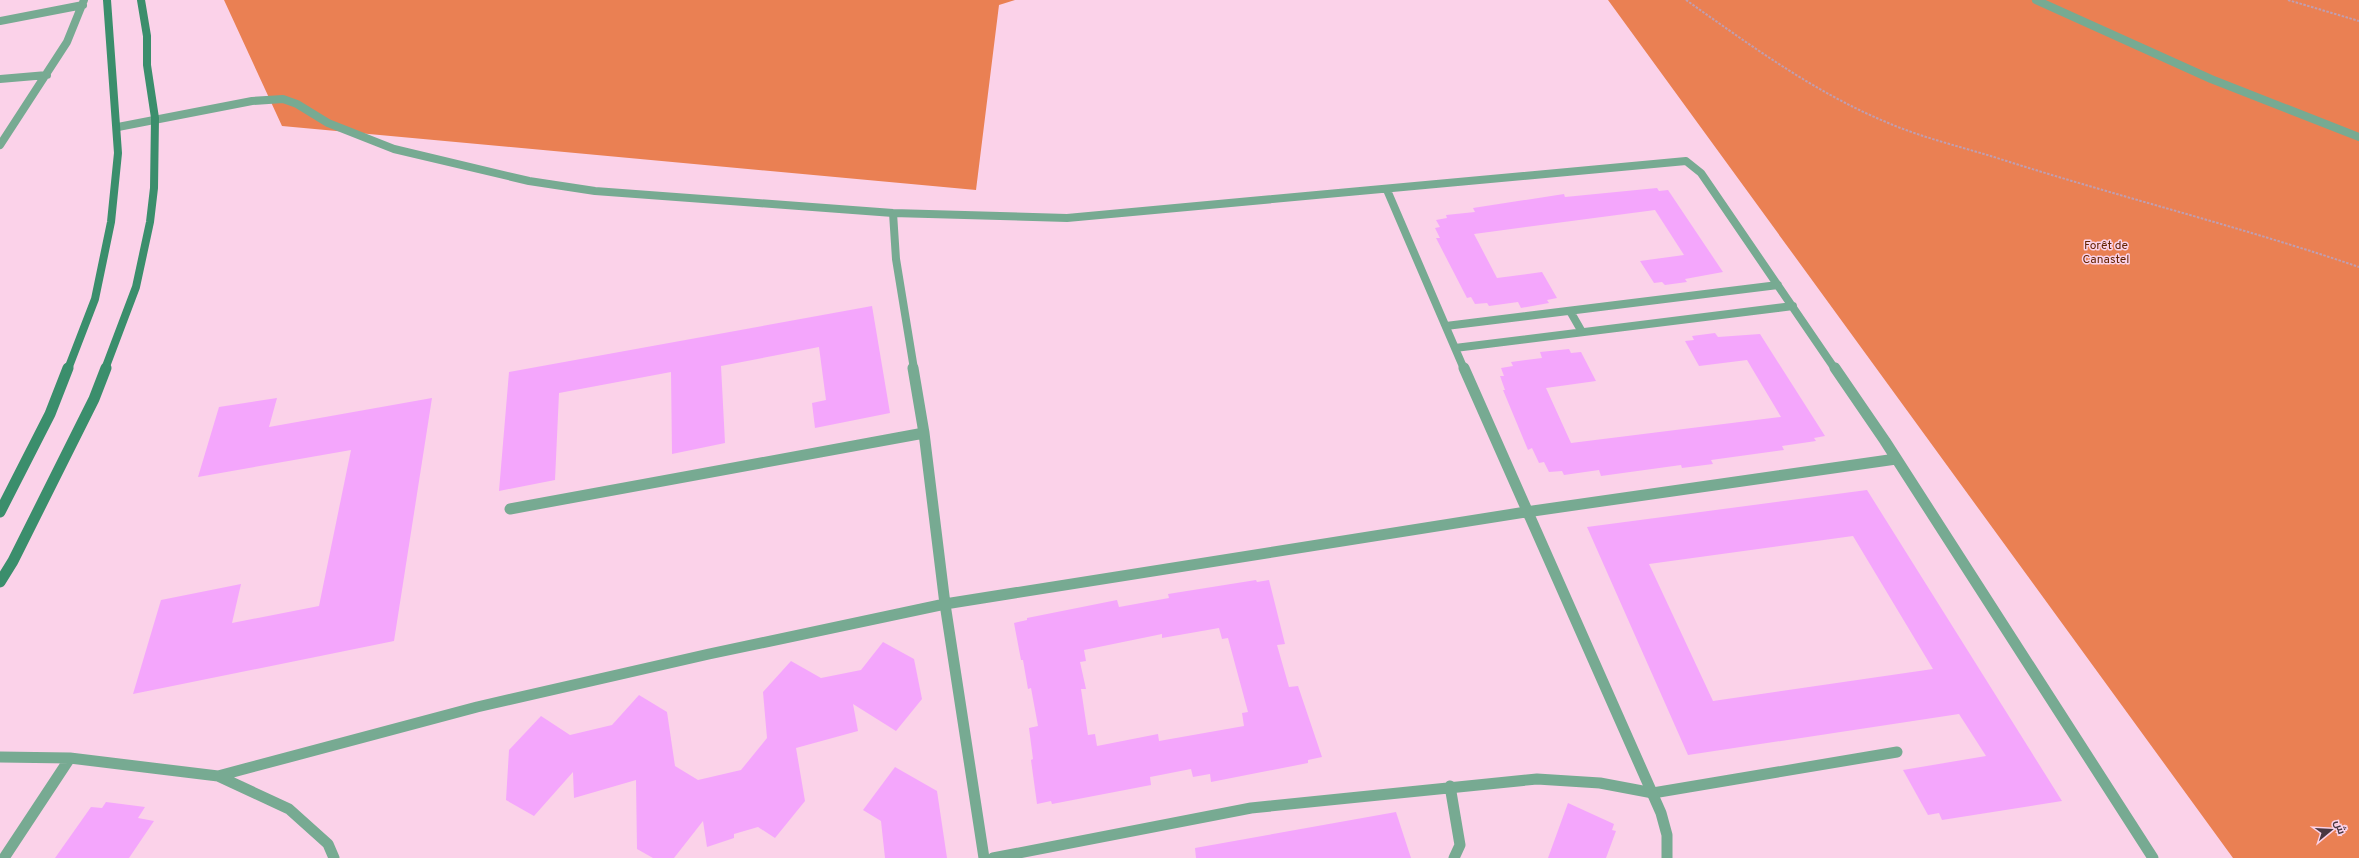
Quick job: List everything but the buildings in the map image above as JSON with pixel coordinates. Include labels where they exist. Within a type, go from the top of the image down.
[{"type":"main road","points":[[0,512],[50,414],[95,299],[111,222],[118,153],[118,127],[107,0]]},
{"type":"main road","points":[[0,582],[13,561],[94,399],[136,287],[150,222],[154,188],[155,118],[141,0]]},
{"type":"street","points":[[2036,0],[2211,79],[2359,137]]},
{"type":"street","points":[[0,21],[83,2]]},
{"type":"street","points":[[0,145],[47,75],[67,42],[83,2]]},
{"type":"street","points":[[0,79],[47,75]]},
{"type":"street","points":[[118,127],[155,118],[252,102],[283,99],[297,104],[328,124],[394,149],[529,181],[595,190],[893,213],[976,217],[1068,218],[1387,190],[1686,161],[1701,172],[1896,459],[2154,858]]},
{"type":"street","points":[[1387,190],[1526,512],[1653,793],[1667,827],[1669,847],[1667,858]]},
{"type":"street","points":[[893,213],[896,259],[924,433],[945,604],[984,858]]},
{"type":"street","points":[[1446,326],[1778,285]]},
{"type":"street","points":[[1456,348],[1793,306]]},
{"type":"street","points":[[1570,311],[1582,332]]},
{"type":"street","points":[[510,508],[924,433]]},
{"type":"street","points":[[218,776],[477,707],[702,656],[945,604],[1526,512],[1896,459]]},
{"type":"street","points":[[993,858],[1251,808],[1537,778],[1600,783],[1653,793],[1897,752]]},
{"type":"street","points":[[0,757],[70,758],[218,776],[289,809],[328,844],[334,858]]},
{"type":"street","points":[[4,858],[70,758]]},
{"type":"street","points":[[1450,786],[1460,845],[1454,858]]},
{"type":"path","points":[[1686,0],[1779,65],[1855,108],[1887,123],[1918,135],[2064,180],[2291,244],[2359,267]]},
{"type":"path","points":[[2288,0],[2359,21]]},
{"type":"green space","points":[[224,0],[1015,0],[999,5],[976,190],[282,126]]},
{"type":"green space","name":"Forêt de Canastel","points":[[1608,0],[2359,0],[2359,858],[2233,858]]}]
